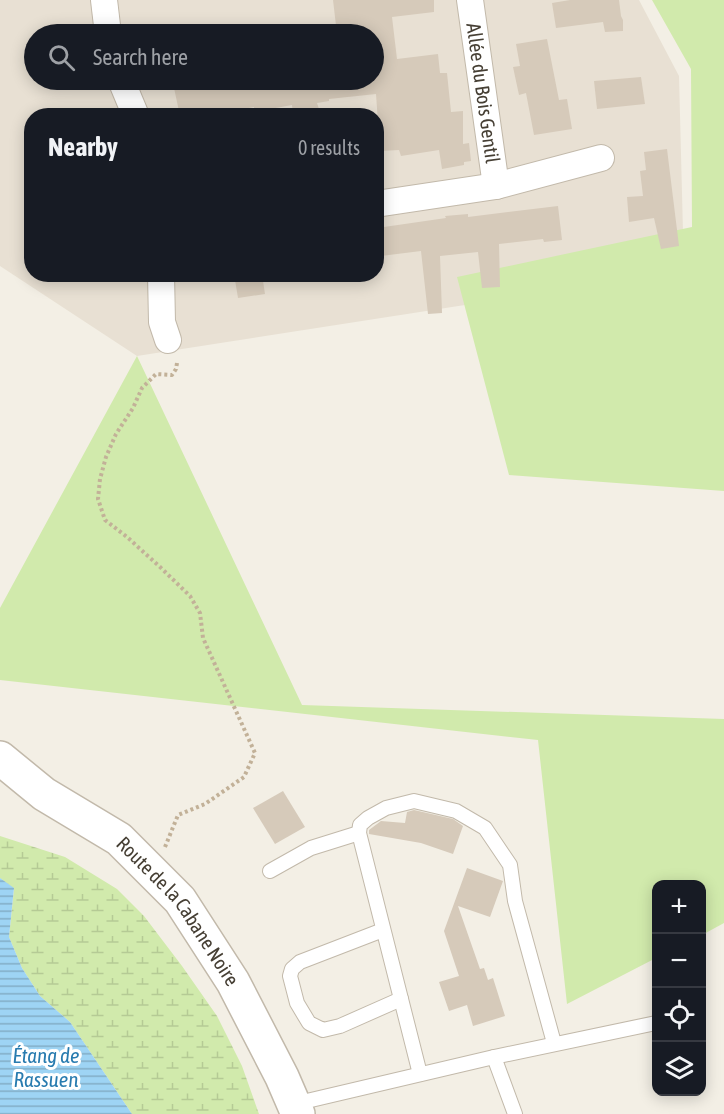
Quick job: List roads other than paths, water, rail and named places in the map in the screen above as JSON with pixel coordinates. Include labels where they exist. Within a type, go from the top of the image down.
[{"type":"street","points":[[104,0],[107,24]]},
{"type":"street","name":"Allée du Bois Gentil","points":[[470,0],[496,186]]},
{"type":"street","points":[[126,90],[133,108]]},
{"type":"street","name":"Allée du Bois Gentil","points":[[384,203],[496,186],[601,158]]},
{"type":"street","points":[[161,282],[162,321],[168,340]]},
{"type":"street","name":"Route de la Cabane Noire","points":[[0,758],[44,794],[119,839],[180,900],[232,982],[282,1077],[296,1109]]},
{"type":"lane","points":[[420,1074],[359,832],[360,825],[368,818],[386,808],[414,801],[456,811],[485,828],[510,865],[515,901],[554,1043]]},
{"type":"lane","points":[[270,871],[311,848],[359,832]]},
{"type":"lane","points":[[383,930],[300,962],[292,969],[290,976],[297,1003],[309,1023],[323,1030],[340,1026],[401,999]]},
{"type":"lane","points":[[296,1109],[420,1074],[554,1043],[652,1024]]},
{"type":"lane","points":[[494,1057],[515,1114]]},
{"type":"water","name":"Étang de Rassuen","points":[[0,878],[14,888],[9,937],[22,968],[40,996],[70,1022],[132,1114],[0,1114]]}]
